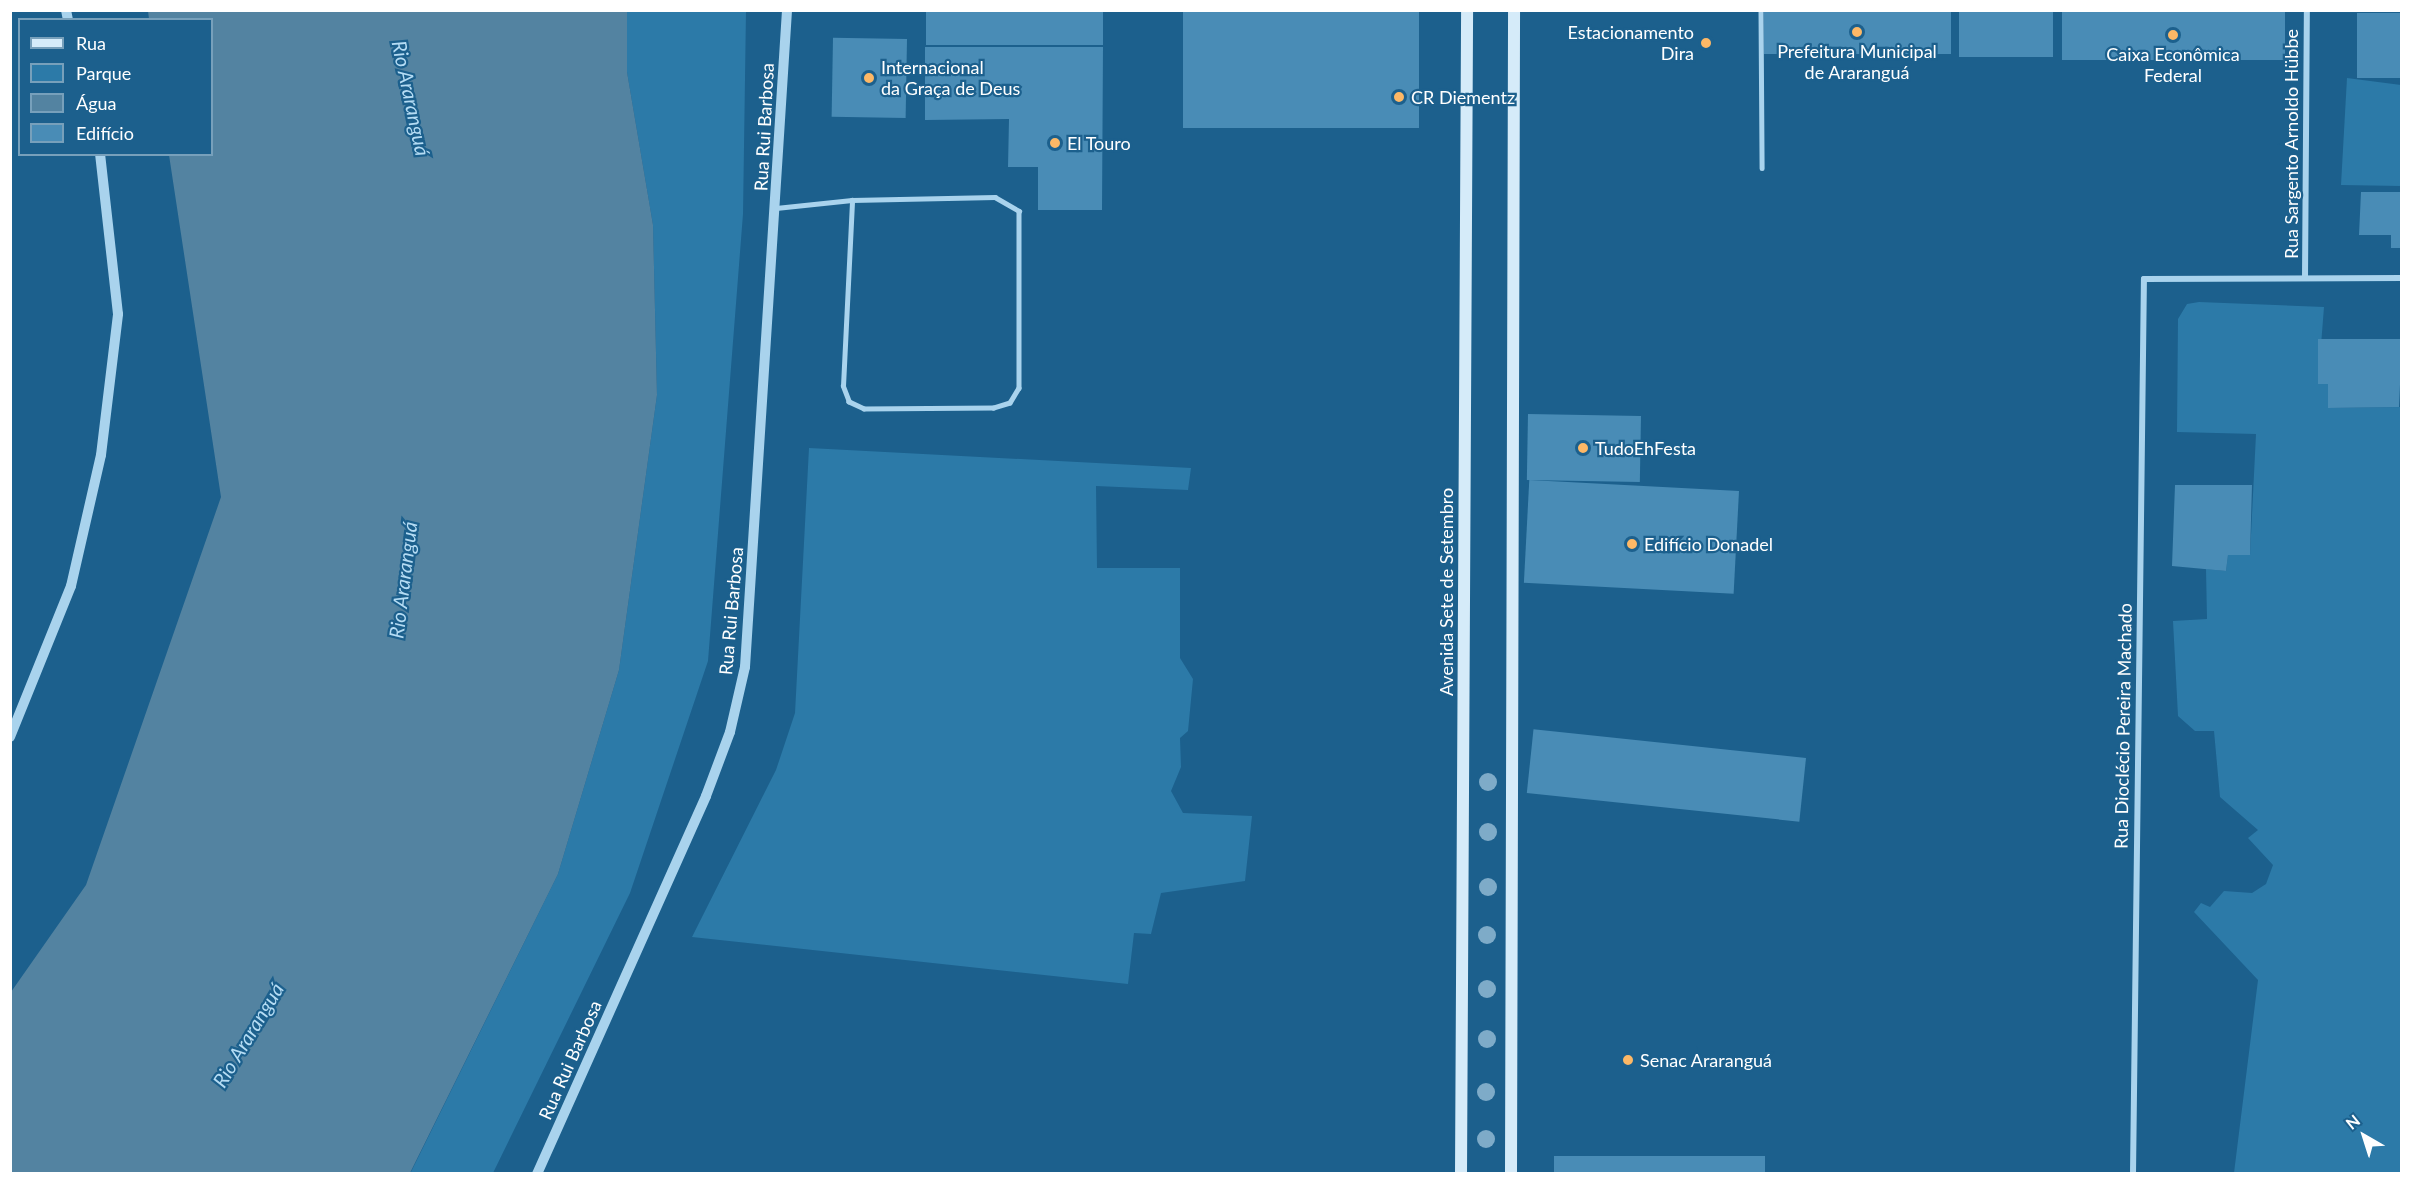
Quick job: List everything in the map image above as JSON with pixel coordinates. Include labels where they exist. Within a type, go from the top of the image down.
[{"type":"main road","name":"Avenida Sete de Setembro","points":[[1461,1173],[1467,10]]},
{"type":"main road","points":[[1511,1173],[1514,10]]},
{"type":"street","name":"Rua Rui Barbosa","points":[[537,1173],[730,732],[745,667],[787,10]]},
{"type":"street","name":"Rua Sargento Arnoldo Hübbe","points":[[2306,278],[2307,10]]},
{"type":"street","points":[[10,737],[71,586],[101,455],[118,314],[100,156]]},
{"type":"street","points":[[2306,278],[2402,278]]},
{"type":"street","name":"Rua Dioclécio Pereira Machado","points":[[2133,1173],[2144,279],[2306,278]]},
{"type":"lane","points":[[1761,10],[1762,168]]},
{"type":"lane","points":[[776,208],[852,200],[995,196],[1019,211],[1019,388],[1010,403],[994,408],[864,410],[849,402],[843,386],[852,200]]},
{"type":"green space","points":[[627,11],[746,11],[743,214],[708,661],[630,893],[493,1173],[410,1174],[558,874],[619,670],[657,395],[653,225],[627,72]]},
{"type":"green space","points":[[2347,78],[2401,85],[2401,186],[2341,185]]},
{"type":"green space","points":[[2199,302],[2324,307],[2318,384],[2328,384],[2328,408],[2401,407],[2401,1173],[2234,1173],[2258,980],[2194,912],[2201,903],[2210,907],[2224,891],[2252,893],[2266,884],[2273,865],[2248,838],[2258,830],[2220,797],[2214,731],[2195,731],[2178,716],[2173,621],[2207,619],[2206,569],[2226,571],[2228,555],[2250,555],[2256,434],[2177,432],[2178,319],[2187,304]]},
{"type":"green space","points":[[809,448],[1191,468],[1188,490],[1096,486],[1097,568],[1180,568],[1180,658],[1193,679],[1188,731],[1180,738],[1181,767],[1171,791],[1183,813],[1252,816],[1245,881],[1161,893],[1151,934],[1134,933],[1128,984],[692,937],[776,770],[795,713]]},
{"type":"water","name":"Rio Araranguá","points":[[148,11],[627,11],[627,72],[653,225],[657,395],[619,670],[558,874],[410,1173],[11,1173],[11,992],[86,885],[221,497],[169,156],[213,156],[213,18],[149,18]]},
{"type":"building","points":[[926,10],[1103,10],[1103,45],[926,45]]},
{"type":"building","points":[[1183,10],[1419,10],[1419,128],[1183,128]]},
{"type":"building","name":"Prefeitura Municipal de Araranguá","points":[[1764,10],[1951,10],[1951,54],[1764,54]]},
{"type":"building","points":[[1959,10],[2053,10],[2053,57],[1959,57]]},
{"type":"building","name":"Caixa Econômica Federal","points":[[2062,10],[2285,10],[2285,60],[2062,60]]},
{"type":"building","points":[[2357,13],[2402,13],[2402,78],[2357,78]]},
{"type":"building","name":"Internacional da Graça de Deus","points":[[833,38],[907,39],[906,118],[832,117]]},
{"type":"building","name":"El Touro","points":[[925,47],[1103,47],[1102,210],[1038,210],[1038,167],[1008,167],[1009,119],[925,120]]},
{"type":"building","points":[[2361,192],[2402,192],[2402,248],[2391,248],[2391,235],[2359,235]]},
{"type":"building","points":[[2318,339],[2402,339],[2399,407],[2328,408],[2328,384],[2318,384]]},
{"type":"building","name":"TudoEhFesta","points":[[1528,414],[1641,416],[1640,482],[1527,480]]},
{"type":"building","name":"Edifício Donadel","points":[[1529,480],[1739,491],[1734,594],[1524,583]]},
{"type":"building","points":[[2175,485],[2252,485],[2250,555],[2228,555],[2226,571],[2172,566]]},
{"type":"building","points":[[1534,729],[1806,758],[1799,822],[1527,793]]},
{"type":"building","points":[[1554,1156],[1765,1156],[1765,1174],[1554,1174]]},
{"type":"place","name":"Prefeitura Municipal de Araranguá","points":[[1857,32]]},
{"type":"place","name":"Caixa Econômica Federal","points":[[2173,35]]},
{"type":"place","name":"Estacionamento Dira","points":[[1706,43]]},
{"type":"place","name":"Internacional da Graça de Deus","points":[[869,78]]},
{"type":"place","name":"CR Diementz","points":[[1399,97]]},
{"type":"place","name":"El Touro","points":[[1055,143]]},
{"type":"place","name":"TudoEhFesta","points":[[1583,448]]},
{"type":"place","name":"Edifício Donadel","points":[[1632,544]]},
{"type":"place","name":"Senac Araranguá","points":[[1628,1060]]}]
